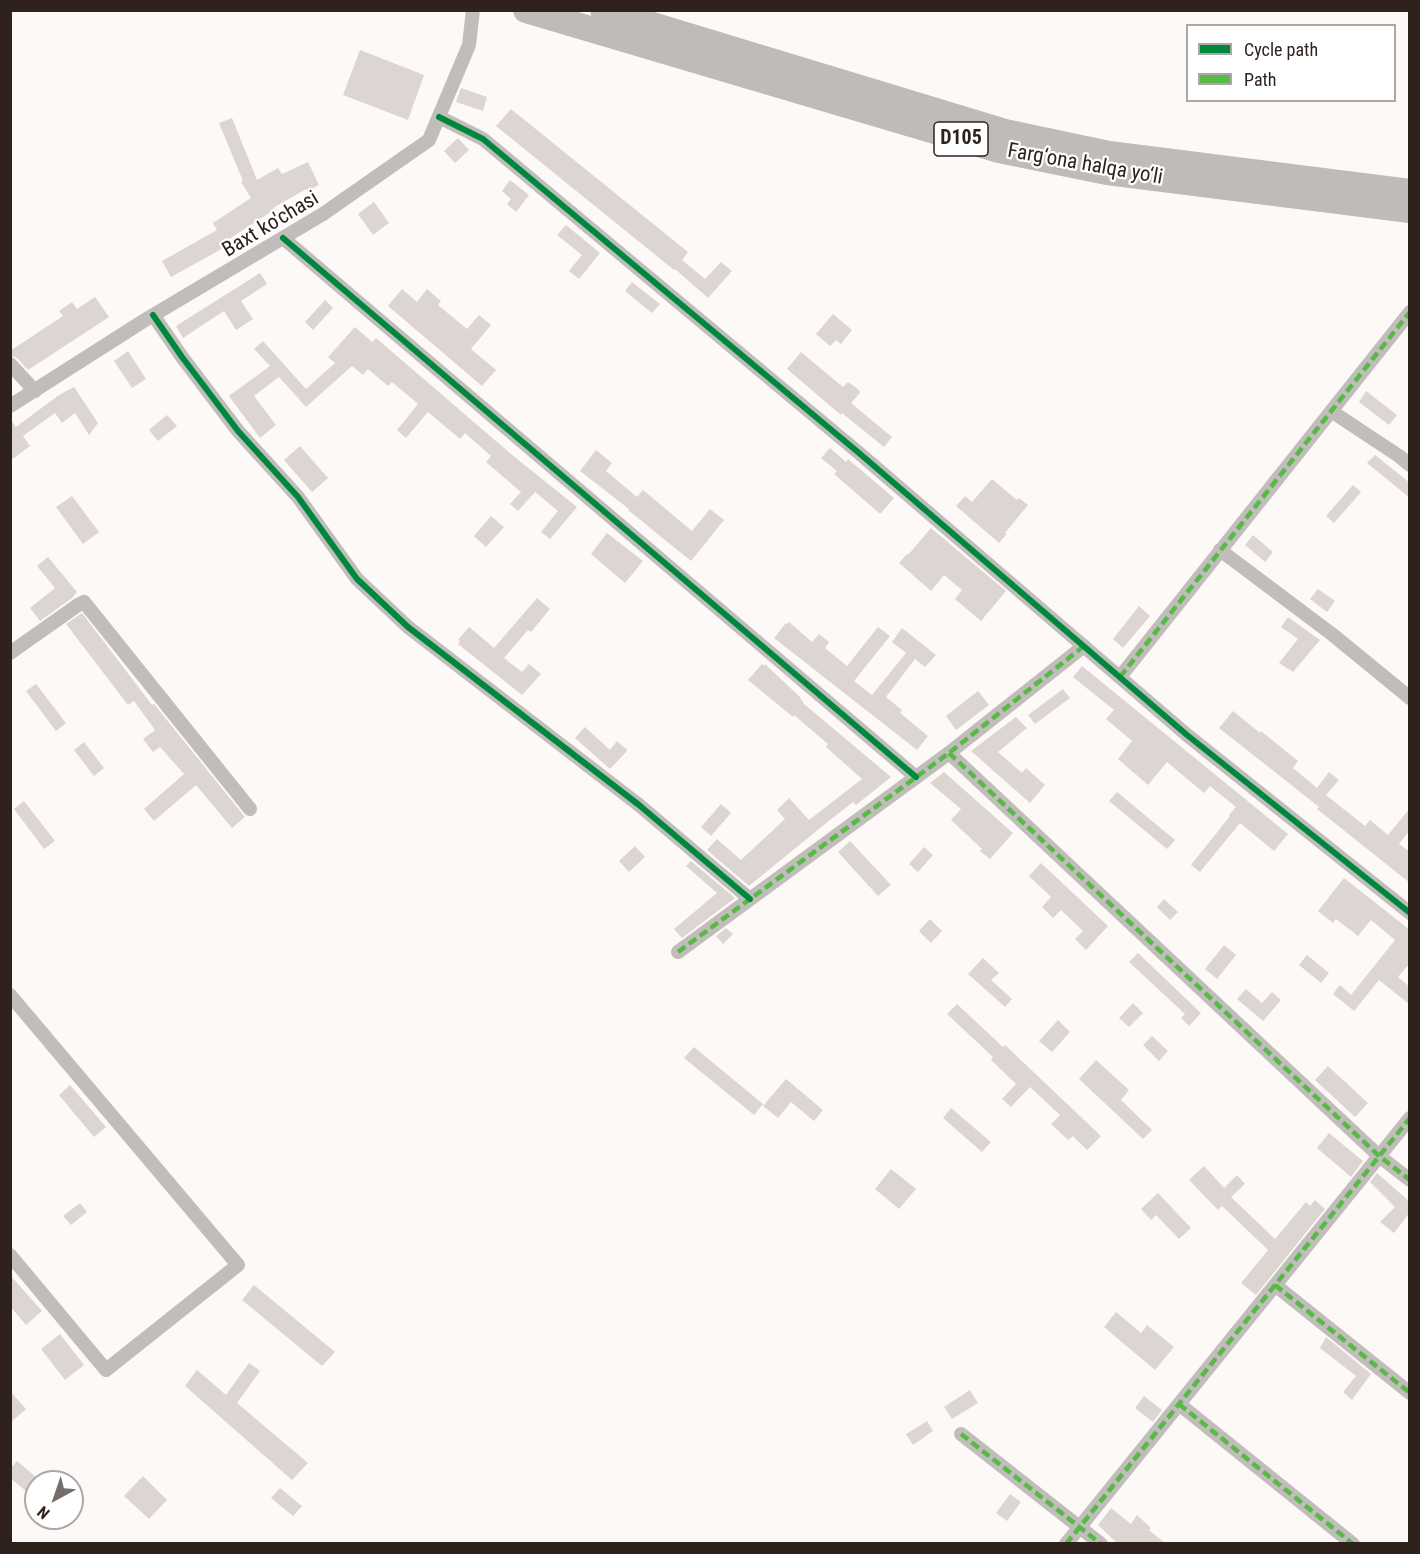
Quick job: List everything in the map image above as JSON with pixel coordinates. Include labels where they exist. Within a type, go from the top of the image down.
[{"type":"highway","name":"Farg‘ona halqa yo‘li","points":[[526,10],[999,150],[1107,172],[1410,210]]},
{"type":"highway","name":"Farg‘ona halqa yo‘li","points":[[603,10],[1005,132],[1109,154],[1410,192]]},
{"type":"street","name":"Baxt ko'chasi","points":[[10,406],[153,315],[323,214],[429,140],[469,45],[473,10]]},
{"type":"street","points":[[439,117],[483,139],[860,453],[1188,735],[1410,914]]},
{"type":"street","points":[[283,238],[916,777]]},
{"type":"street","points":[[1120,676],[1410,312]]},
{"type":"street","points":[[153,315],[238,431],[298,498],[357,579],[408,627],[639,805],[750,899]]},
{"type":"street","points":[[10,364],[35,391]]},
{"type":"street","points":[[1331,411],[1410,465]]},
{"type":"street","points":[[1220,550],[1333,635],[1410,698]]},
{"type":"street","points":[[10,653],[84,602],[250,809]]},
{"type":"street","points":[[678,952],[949,753],[1084,646]]},
{"type":"street","points":[[949,753],[1379,1156],[1410,1180]]},
{"type":"street","points":[[10,995],[238,1265],[106,1370],[10,1255]]},
{"type":"street","points":[[1066,1544],[1410,1118]]},
{"type":"street","points":[[1275,1285],[1410,1393]]},
{"type":"street","points":[[1179,1404],[1353,1544]]},
{"type":"street","points":[[961,1434],[1101,1544]]},
{"type":"building","points":[[360,50],[424,75],[408,120],[343,95]]},
{"type":"building","points":[[461,88],[487,97],[483,111],[456,102]]},
{"type":"building","points":[[511,109],[688,252],[682,260],[705,279],[721,262],[732,271],[708,298],[496,126]]},
{"type":"building","points":[[232,118],[257,180],[278,168],[282,174],[308,162],[319,185],[307,191],[306,189],[273,208],[274,210],[223,243],[225,247],[171,277],[162,261],[217,230],[213,223],[251,198],[241,182],[243,181],[219,123]]},
{"type":"building","points":[[458,138],[469,150],[455,163],[444,151]]},
{"type":"building","points":[[510,180],[529,195],[516,212],[507,204],[511,199],[502,191]]},
{"type":"building","points":[[374,202],[389,223],[373,235],[358,214]]},
{"type":"building","points":[[566,225],[600,253],[579,279],[569,271],[582,255],[557,235]]},
{"type":"building","points":[[260,273],[267,284],[241,301],[253,319],[236,330],[224,311],[183,338],[176,326]]},
{"type":"building","points":[[632,282],[660,304],[652,313],[625,291]]},
{"type":"building","points":[[402,289],[417,302],[427,289],[441,301],[438,305],[467,329],[479,315],[491,325],[471,349],[496,370],[482,386],[388,306]]},
{"type":"building","points":[[95,297],[109,317],[28,370],[17,358],[10,355],[10,351],[63,316],[59,311],[72,302],[77,309]]},
{"type":"building","points":[[325,300],[333,308],[313,330],[305,322]]},
{"type":"building","points":[[833,314],[852,330],[841,344],[836,340],[830,346],[816,334]]},
{"type":"building","points":[[355,327],[372,342],[376,338],[511,454],[577,507],[550,539],[541,532],[558,511],[535,492],[518,511],[510,504],[521,492],[486,462],[491,456],[465,433],[460,439],[428,412],[406,438],[397,430],[418,404],[392,382],[388,386],[368,369],[363,375],[352,366],[306,407],[279,377],[254,396],[276,425],[260,438],[229,396],[270,366],[254,349],[263,341],[306,389],[335,363],[328,357]]},
{"type":"building","points":[[128,351],[146,379],[132,388],[114,361]]},
{"type":"building","points":[[801,352],[843,387],[848,382],[858,389],[860,393],[851,403],[892,437],[884,447],[842,413],[841,415],[787,369]]},
{"type":"building","points":[[74,387],[98,423],[89,435],[75,413],[62,423],[55,413],[23,436],[30,446],[10,461],[10,419],[16,427],[59,395]]},
{"type":"building","points":[[1366,391],[1397,415],[1389,425],[1359,402]]},
{"type":"building","points":[[167,415],[177,426],[158,441],[149,430]]},
{"type":"building","points":[[300,446],[328,478],[312,492],[284,460]]},
{"type":"building","points":[[830,448],[846,462],[848,459],[894,498],[881,513],[834,474],[837,471],[821,458]]},
{"type":"building","points":[[596,450],[612,463],[606,471],[637,497],[643,490],[692,531],[710,509],[724,520],[691,561],[580,471]]},
{"type":"building","points":[[1375,455],[1410,483],[1410,498],[1367,463]]},
{"type":"building","points":[[992,479],[1017,500],[1019,498],[1028,505],[999,543],[956,506],[965,496],[972,502]]},
{"type":"building","points":[[1353,485],[1361,492],[1334,523],[1326,516]]},
{"type":"building","points":[[72,496],[99,532],[83,544],[56,507]]},
{"type":"building","points":[[491,516],[504,527],[486,547],[474,536]]},
{"type":"building","points":[[931,528],[1006,591],[981,621],[955,599],[962,590],[944,575],[931,591],[899,563]]},
{"type":"building","points":[[607,533],[643,561],[625,583],[591,554]]},
{"type":"building","points":[[1253,535],[1273,552],[1265,562],[1245,545]]},
{"type":"building","points":[[48,557],[77,592],[40,621],[30,608],[55,588],[37,566]]},
{"type":"building","points":[[1318,589],[1335,601],[1327,612],[1310,599]]},
{"type":"building","points":[[537,598],[550,609],[531,632],[528,630],[504,658],[522,672],[529,664],[541,674],[522,695],[458,644],[460,641],[458,640],[469,627],[494,648]]},
{"type":"building","points":[[1139,606],[1150,616],[1123,648],[1113,639]]},
{"type":"building","points":[[82,613],[152,705],[154,704],[245,817],[232,828],[196,785],[154,821],[144,809],[184,774],[160,747],[153,752],[143,739],[155,730],[134,701],[128,705],[66,624]]},
{"type":"building","points":[[1288,617],[1320,640],[1293,672],[1279,663],[1298,639],[1281,627]]},
{"type":"building","points":[[789,622],[812,642],[819,634],[829,642],[825,648],[847,666],[878,627],[890,636],[854,681],[872,695],[906,653],[892,642],[902,628],[936,655],[925,667],[915,659],[886,697],[902,710],[900,713],[928,736],[917,750],[774,638]]},
{"type":"building","points":[[762,664],[764,666],[765,664],[800,697],[804,704],[891,777],[856,805],[853,802],[749,886],[707,850],[717,839],[741,860],[785,819],[777,810],[789,798],[809,820],[862,779],[826,747],[828,744],[748,680]]},
{"type":"building","points":[[1082,666],[1288,834],[1274,851],[1240,823],[1200,872],[1191,865],[1236,807],[1210,786],[1204,793],[1167,762],[1148,785],[1118,759],[1132,741],[1106,719],[1114,710],[1073,677]]},
{"type":"building","points":[[36,684],[66,723],[56,731],[26,691]]},
{"type":"building","points":[[1063,689],[1070,698],[1035,724],[1028,715]]},
{"type":"building","points":[[978,691],[989,705],[956,730],[946,716]]},
{"type":"building","points":[[1233,711],[1298,761],[1293,768],[1317,788],[1329,772],[1339,780],[1326,795],[1365,826],[1370,820],[1388,835],[1410,808],[1410,830],[1399,844],[1410,852],[1410,883],[1219,728]]},
{"type":"building","points":[[1016,717],[1027,728],[998,752],[1022,773],[1026,768],[1045,785],[1030,803],[971,751]]},
{"type":"building","points":[[585,727],[610,750],[617,741],[627,750],[610,769],[575,738]]},
{"type":"building","points":[[84,742],[104,768],[94,776],[74,750]]},
{"type":"building","points":[[944,772],[1013,833],[990,859],[951,820],[961,809],[930,783]]},
{"type":"building","points":[[1117,792],[1175,840],[1167,849],[1109,801]]},
{"type":"building","points":[[24,801],[55,841],[44,849],[14,809]]},
{"type":"building","points":[[721,804],[731,813],[711,836],[701,827]]},
{"type":"building","points":[[850,841],[891,885],[878,896],[838,852]]},
{"type":"building","points":[[635,846],[645,857],[629,872],[619,861]]},
{"type":"building","points":[[924,847],[933,855],[918,872],[909,864]]},
{"type":"building","points":[[691,861],[735,898],[682,938],[674,929],[717,893],[686,866]]},
{"type":"building","points":[[1041,863],[1108,926],[1086,950],[1075,939],[1083,931],[1061,910],[1053,918],[1042,907],[1051,897],[1029,876]]},
{"type":"building","points":[[1344,878],[1410,930],[1410,963],[1398,977],[1410,987],[1410,1005],[1379,980],[1354,1011],[1333,994],[1340,985],[1351,995],[1395,940],[1371,920],[1358,936],[1336,919],[1333,923],[1318,911]]},
{"type":"building","points":[[1164,899],[1178,912],[1170,920],[1157,907]]},
{"type":"building","points":[[930,919],[942,931],[931,943],[919,931]]},
{"type":"building","points":[[726,928],[733,934],[723,944],[716,936]]},
{"type":"building","points":[[1224,945],[1236,955],[1217,979],[1205,969]]},
{"type":"building","points":[[1138,953],[1201,1013],[1189,1026],[1181,1018],[1185,1014],[1129,962]]},
{"type":"building","points":[[1307,955],[1329,973],[1321,983],[1299,965]]},
{"type":"building","points":[[983,958],[999,973],[991,980],[1012,999],[1005,1007],[968,974]]},
{"type":"building","points":[[1246,989],[1262,1003],[1272,992],[1281,1000],[1263,1021],[1237,999]]},
{"type":"building","points":[[1133,1003],[1143,1013],[1129,1027],[1119,1018]]},
{"type":"building","points":[[957,1004],[1003,1047],[1005,1045],[1101,1136],[1087,1150],[1073,1136],[1068,1140],[1051,1124],[1060,1115],[1030,1087],[1011,1107],[1002,1099],[1016,1084],[991,1060],[993,1057],[947,1014]]},
{"type":"building","points":[[1058,1020],[1070,1032],[1052,1052],[1039,1041]]},
{"type":"building","points":[[1152,1036],[1168,1051],[1159,1061],[1143,1045]]},
{"type":"building","points":[[694,1047],[763,1104],[754,1115],[684,1058]]},
{"type":"building","points":[[1096,1060],[1129,1090],[1121,1100],[1152,1130],[1143,1139],[1079,1079]]},
{"type":"building","points":[[1328,1066],[1368,1103],[1355,1117],[1315,1080]]},
{"type":"building","points":[[786,1079],[823,1110],[814,1121],[791,1102],[778,1118],[763,1106]]},
{"type":"building","points":[[70,1085],[106,1127],[94,1137],[59,1095]]},
{"type":"building","points":[[951,1108],[991,1142],[982,1152],[943,1118]]},
{"type":"building","points":[[1329,1133],[1363,1161],[1351,1177],[1317,1148]]},
{"type":"building","points":[[1204,1166],[1224,1188],[1237,1175],[1245,1184],[1231,1197],[1275,1239],[1306,1202],[1310,1206],[1315,1200],[1325,1209],[1256,1295],[1241,1283],[1268,1250],[1222,1206],[1218,1210],[1189,1180]]},
{"type":"building","points":[[891,1169],[916,1189],[899,1209],[875,1189]]},
{"type":"building","points":[[1377,1173],[1410,1202],[1410,1212],[1394,1233],[1380,1222],[1395,1207],[1370,1182]]},
{"type":"building","points":[[1158,1193],[1191,1228],[1179,1239],[1156,1215],[1151,1220],[1141,1209]]},
{"type":"building","points":[[80,1203],[87,1212],[71,1225],[63,1216]]},
{"type":"building","points":[[10,1275],[42,1311],[26,1325],[10,1306]]},
{"type":"building","points":[[254,1285],[335,1352],[322,1366],[242,1300]]},
{"type":"building","points":[[1116,1312],[1141,1333],[1147,1325],[1174,1347],[1155,1370],[1104,1327]]},
{"type":"building","points":[[60,1334],[84,1365],[65,1380],[41,1349]]},
{"type":"building","points":[[1326,1337],[1371,1374],[1352,1400],[1343,1392],[1356,1376],[1320,1348]]},
{"type":"building","points":[[249,1363],[260,1371],[237,1403],[308,1463],[292,1480],[185,1386],[197,1370],[226,1395]]},
{"type":"building","points":[[970,1390],[978,1403],[952,1419],[944,1407]]},
{"type":"building","points":[[10,1391],[26,1409],[10,1423]]},
{"type":"building","points":[[1144,1396],[1162,1410],[1153,1422],[1135,1408]]},
{"type":"building","points":[[927,1421],[933,1431],[913,1445],[906,1434]]},
{"type":"building","points":[[17,1461],[28,1470],[24,1470],[24,1489],[10,1478],[10,1469]]},
{"type":"building","points":[[143,1476],[167,1500],[149,1519],[124,1496]]},
{"type":"building","points":[[280,1488],[302,1506],[293,1516],[271,1498]]},
{"type":"building","points":[[1010,1494],[1021,1502],[1007,1521],[996,1513]]},
{"type":"building","points":[[1111,1508],[1131,1524],[1137,1515],[1151,1528],[1149,1530],[1166,1544],[1118,1544],[1098,1525]]},
{"type":"marked path","points":[[1120,677],[1410,312]]},
{"type":"marked path","points":[[678,952],[949,753],[1084,646]]},
{"type":"marked path","points":[[949,753],[1379,1156],[1410,1180]]},
{"type":"marked path","points":[[1066,1544],[1410,1118]]},
{"type":"marked path","points":[[1275,1285],[1410,1393]]},
{"type":"marked path","points":[[1179,1404],[1353,1544]]},
{"type":"marked path","points":[[961,1434],[1101,1544]]},
{"type":"cycle path","points":[[439,117],[483,139],[859,453],[1187,735],[1410,913]]},
{"type":"cycle path","points":[[283,238],[916,777]]},
{"type":"cycle path","points":[[153,315],[238,431],[298,497],[357,579],[408,627],[639,805],[750,899]]}]
